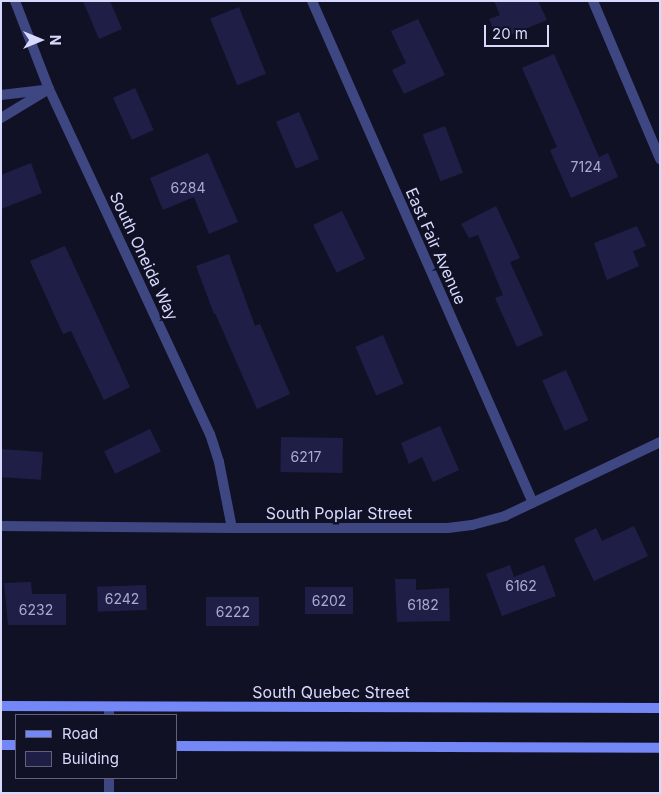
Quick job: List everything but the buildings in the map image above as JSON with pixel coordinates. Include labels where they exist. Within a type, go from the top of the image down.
[{"type":"main road","name":"South Quebec Street","points":[[1,706],[109,711],[660,708]]},
{"type":"main road","points":[[1,745],[15,745]]},
{"type":"main road","points":[[178,746],[660,748]]},
{"type":"street","name":"South Oneida Way","points":[[14,1],[50,89],[210,434],[232,528]]},
{"type":"street","name":"East Fair Avenue","points":[[312,1],[532,504]]},
{"type":"street","points":[[593,1],[660,159]]},
{"type":"street","points":[[1,95],[50,89]]},
{"type":"street","points":[[1,118],[50,89]]},
{"type":"street","name":"South Poplar Street","points":[[1,526],[448,528],[472,525],[504,516],[532,504],[660,442]]},
{"type":"street","points":[[109,779],[109,793]]}]
